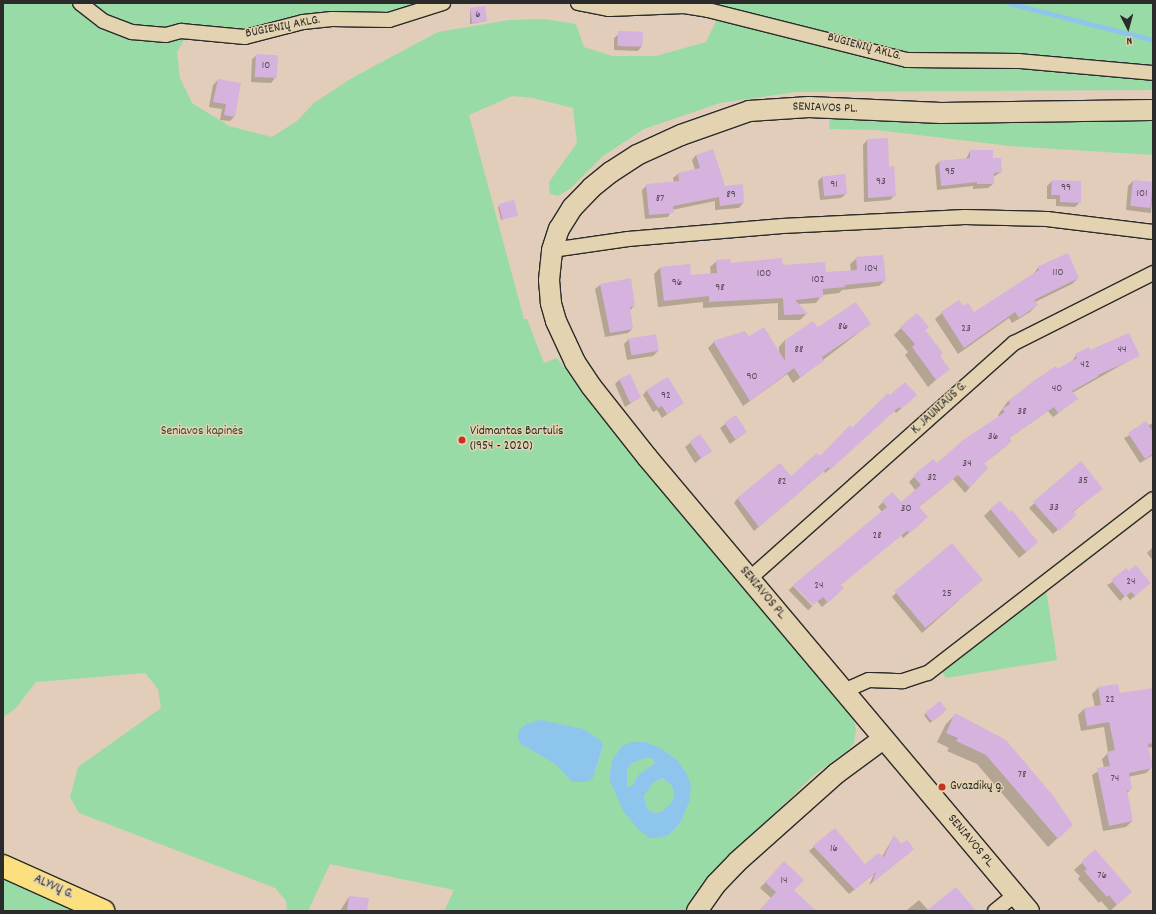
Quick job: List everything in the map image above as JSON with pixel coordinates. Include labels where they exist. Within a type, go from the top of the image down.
[{"type":"main road","name":"SENIAVOS PL.","points":[[1029,911],[647,457],[575,362],[562,338],[551,303],[549,280],[552,250],[559,229],[572,208],[591,188],[611,172],[637,155],[681,135],[749,111],[809,107],[941,113],[1153,110]]},
{"type":"main road","points":[[697,911],[716,884],[743,856],[837,773],[883,738]]},
{"type":"main road","name":"ALYVŲ G.","points":[[3,866],[104,911]]},
{"type":"street","name":"BUGIENIŲ AKLG.","points":[[80,3],[103,21],[132,32],[166,35],[181,31],[245,37],[303,22],[332,19],[389,20],[443,3]]},
{"type":"street","name":"BUGIENIŲ AKLG.","points":[[578,3],[609,8],[684,6],[708,10],[801,31],[907,60],[1019,61],[1153,73]]},
{"type":"street","points":[[552,250],[628,239],[782,226],[965,217],[1047,219],[1153,232]]},
{"type":"street","name":"K. JAUNIAUS G.","points":[[749,578],[1014,343],[1153,272]]},
{"type":"street","points":[[844,691],[869,680],[903,681],[928,673],[1153,499]]},
{"type":"street","points":[[995,911],[1015,895]]},
{"type":"green space","name":"Seniavos kapinės","points":[[3,3],[434,3],[385,16],[246,31],[192,26],[177,52],[180,78],[192,103],[229,126],[272,137],[297,121],[314,103],[352,78],[438,32],[509,20],[545,19],[576,24],[584,47],[612,56],[656,56],[706,42],[716,21],[710,6],[688,3],[1153,3],[1153,90],[796,92],[720,103],[644,129],[603,156],[571,188],[558,196],[550,194],[549,182],[577,143],[573,108],[533,98],[512,96],[469,115],[524,319],[527,319],[544,363],[557,358],[607,424],[853,716],[856,730],[854,743],[847,751],[814,775],[732,855],[686,911],[444,911],[454,890],[330,864],[308,911],[287,911],[286,901],[275,888],[79,813],[70,797],[78,767],[161,708],[158,689],[145,673],[36,682],[15,709],[3,717]],"holes":[[[646,742],[662,749],[677,760],[687,774],[689,803],[680,823],[670,834],[609,779],[612,760],[622,746]],[[521,744],[603,746],[595,773],[572,782],[555,764]]]},
{"type":"green space","points":[[829,119],[1153,122],[1153,155],[1010,146],[877,130],[830,129]]},
{"type":"green space","points":[[1046,589],[1057,660],[946,678],[942,672]]},
{"type":"green space","points":[[644,758],[652,758],[655,763],[638,775],[632,786],[627,787],[627,769],[632,763]]},
{"type":"green space","points":[[663,778],[672,786],[674,795],[672,802],[661,812],[655,813],[647,809],[644,795],[654,782]]},
{"type":"green space","points":[[3,877],[82,911],[3,911]]},
{"type":"water","points":[[541,720],[583,729],[600,740],[603,746],[593,778],[586,782],[572,782],[555,764],[521,744],[518,738],[519,730],[526,724]]},
{"type":"water","points":[[633,742],[646,742],[662,749],[677,760],[687,774],[691,786],[689,803],[680,823],[670,834],[660,838],[650,838],[640,831],[624,812],[609,779],[612,760],[622,746]],"holes":[[[645,758],[652,758],[655,763],[638,775],[632,786],[627,787],[627,769],[632,763]],[[663,778],[672,786],[674,795],[672,802],[661,812],[655,813],[647,809],[644,796],[654,782]]]},
{"type":"building","points":[[485,6],[487,21],[472,23],[470,8]]},
{"type":"building","points":[[618,31],[643,32],[642,47],[617,46]]},
{"type":"building","points":[[256,54],[278,55],[277,78],[255,77]]},
{"type":"building","points":[[218,79],[241,83],[235,117],[224,115],[226,104],[213,102]]},
{"type":"building","points":[[888,138],[889,167],[894,166],[896,196],[868,198],[867,139]]},
{"type":"building","points":[[713,149],[725,186],[743,184],[744,203],[720,206],[719,197],[673,206],[674,213],[649,215],[646,184],[679,181],[678,173],[700,168],[696,155]]},
{"type":"building","points":[[970,150],[993,150],[993,158],[1001,158],[1002,172],[994,173],[994,184],[977,184],[977,182],[941,186],[939,161],[970,158]]},
{"type":"building","points":[[845,174],[847,194],[824,196],[822,176]]},
{"type":"building","points":[[1052,180],[1081,181],[1081,203],[1060,202],[1060,195],[1051,195]]},
{"type":"building","points":[[1133,180],[1153,182],[1150,208],[1130,206]]},
{"type":"building","points":[[514,200],[518,215],[503,220],[499,204]]},
{"type":"building","points":[[1068,253],[1079,278],[1034,300],[1038,305],[1019,318],[1015,312],[964,348],[941,312],[959,300],[963,306],[968,303],[974,312],[1039,270],[1037,267]]},
{"type":"building","points":[[883,255],[886,281],[844,285],[846,287],[823,289],[823,297],[795,300],[808,314],[784,315],[783,298],[709,302],[709,296],[664,301],[660,267],[690,264],[691,275],[717,273],[716,260],[731,259],[731,263],[782,258],[783,265],[825,262],[826,272],[857,270],[856,257]]},
{"type":"building","points":[[631,278],[635,306],[630,307],[633,329],[610,333],[600,284]]},
{"type":"building","points":[[856,302],[871,324],[822,357],[824,361],[800,377],[794,368],[750,401],[713,341],[745,331],[749,336],[764,327],[785,361],[785,340],[813,321],[818,327]]},
{"type":"building","points":[[917,313],[929,327],[925,330],[943,353],[939,356],[950,369],[936,380],[912,347],[915,344],[900,327]]},
{"type":"building","points":[[1129,333],[1140,356],[1098,375],[1099,376],[1072,391],[1078,399],[1058,413],[1054,407],[1009,438],[1012,441],[984,463],[988,468],[970,488],[958,475],[919,507],[928,517],[909,533],[907,531],[841,585],[844,588],[828,603],[823,597],[813,605],[793,585],[887,507],[882,501],[892,492],[901,502],[921,485],[913,476],[933,459],[937,463],[963,440],[1005,412],[1002,409],[1010,404],[1008,401],[1035,380],[1056,366],[1057,369],[1077,358],[1075,354],[1089,347],[1090,350]]},
{"type":"building","points":[[656,334],[659,351],[631,356],[628,339]]},
{"type":"building","points":[[630,374],[641,398],[630,403],[619,379]]},
{"type":"building","points":[[668,377],[684,403],[667,414],[662,406],[658,408],[646,390]]},
{"type":"building","points":[[905,382],[917,395],[901,409],[899,407],[830,470],[829,467],[759,527],[737,498],[780,463],[791,476],[817,453],[820,456],[850,425],[852,428],[888,393],[890,395]]},
{"type":"building","points":[[736,415],[747,432],[735,439],[724,423]]},
{"type":"building","points":[[1146,421],[1153,432],[1153,454],[1145,459],[1128,433]]},
{"type":"building","points":[[700,434],[712,451],[701,459],[689,441]]},
{"type":"building","points":[[1081,461],[1103,489],[1073,511],[1076,515],[1059,531],[1033,502]]},
{"type":"building","points":[[1000,501],[1010,512],[1012,510],[1038,542],[1026,552],[990,509]]},
{"type":"building","points":[[952,543],[983,580],[925,628],[895,591]]},
{"type":"building","points":[[1136,565],[1151,583],[1135,596],[1131,592],[1125,597],[1111,580],[1126,568],[1129,571]]},
{"type":"building","points":[[1118,684],[1120,693],[1153,688],[1153,743],[1148,744],[1153,768],[1129,773],[1132,789],[1127,791],[1133,821],[1109,826],[1097,768],[1110,766],[1107,752],[1115,750],[1109,722],[1087,726],[1084,708],[1101,705],[1098,687]]},
{"type":"building","points":[[940,701],[947,710],[932,721],[925,713]]},
{"type":"building","points":[[955,713],[1006,740],[1054,797],[1073,825],[1058,839],[986,755],[956,741],[958,738],[946,733]]},
{"type":"building","points":[[835,828],[865,864],[878,853],[884,857],[894,835],[901,844],[907,840],[914,849],[872,883],[876,872],[855,890],[813,846]]},
{"type":"building","points":[[1095,849],[1132,892],[1117,905],[1109,895],[1107,897],[1084,871],[1087,869],[1081,862]]},
{"type":"building","points":[[784,861],[804,880],[794,890],[816,911],[759,911],[776,892],[765,882]]},
{"type":"building","points":[[956,887],[976,911],[926,911]]},
{"type":"building","points":[[349,896],[369,898],[367,911],[347,911]]},
{"type":"waterway","points":[[1009,3],[1153,40]]},
{"type":"place","name":"Vidmantas Bartulis (1954 - 2020)","points":[[462,440]]},
{"type":"place","name":"Gvazdikų g.","points":[[942,787]]}]
